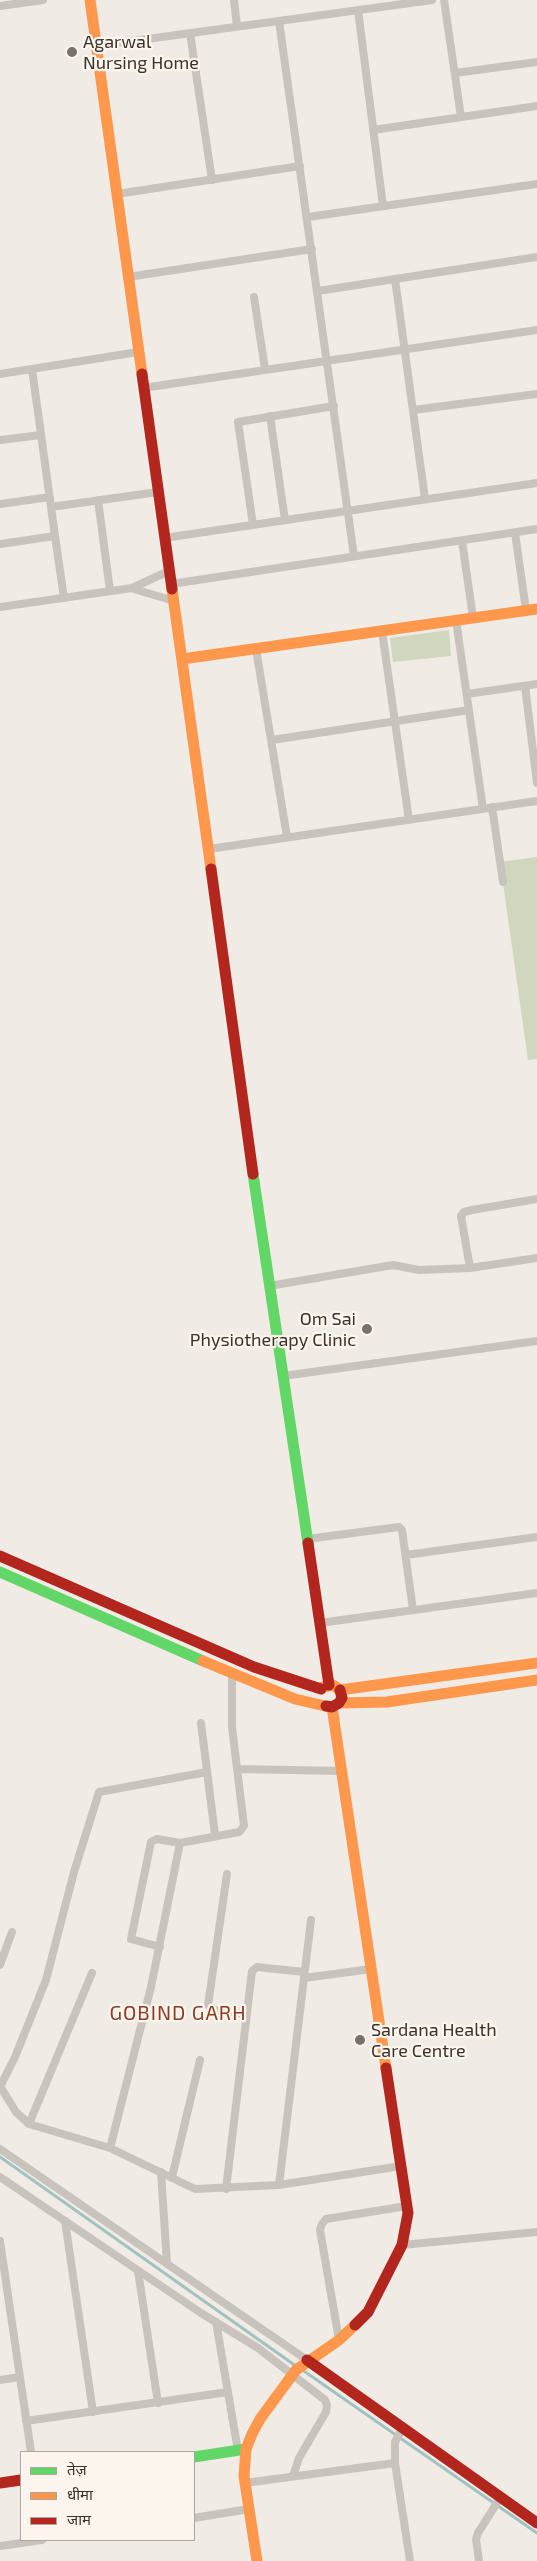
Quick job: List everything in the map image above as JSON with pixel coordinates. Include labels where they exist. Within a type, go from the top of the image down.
[{"type":"street","points":[[0,6],[43,0]]},
{"type":"street","points":[[90,0],[269,1286],[320,1623],[325,1687],[319,1698],[332,1705]]},
{"type":"street","points":[[234,0],[238,26]]},
{"type":"street","points":[[96,46],[432,0]]},
{"type":"street","points":[[444,0],[461,117]]},
{"type":"street","points":[[358,10],[384,206]]},
{"type":"street","points":[[279,21],[308,217],[354,556]]},
{"type":"street","points":[[190,33],[212,180]]},
{"type":"street","points":[[455,73],[537,62]]},
{"type":"street","points":[[374,130],[537,106]]},
{"type":"street","points":[[117,194],[300,166]]},
{"type":"street","points":[[308,217],[537,184]]},
{"type":"street","points":[[128,277],[312,249]]},
{"type":"street","points":[[318,292],[537,257]]},
{"type":"street","points":[[395,279],[425,499]]},
{"type":"street","points":[[254,297],[265,369]]},
{"type":"street","points":[[143,388],[404,348],[537,330]]},
{"type":"street","points":[[0,374],[138,352]]},
{"type":"street","points":[[32,369],[64,598]]},
{"type":"street","points":[[413,410],[537,394]]},
{"type":"street","points":[[253,525],[238,422],[334,406]]},
{"type":"street","points":[[270,416],[285,520]]},
{"type":"street","points":[[0,440],[41,435]]},
{"type":"street","points":[[164,538],[537,484]]},
{"type":"street","points":[[51,507],[158,492]]},
{"type":"street","points":[[0,504],[50,497]]},
{"type":"street","points":[[98,500],[110,591]]},
{"type":"street","points":[[171,584],[537,529]]},
{"type":"street","points":[[182,659],[532,610],[515,533]]},
{"type":"street","points":[[0,544],[55,536]]},
{"type":"street","points":[[462,540],[473,618]]},
{"type":"street","points":[[0,607],[132,588],[169,570]]},
{"type":"street","points":[[132,588],[174,601]]},
{"type":"street","points":[[456,620],[483,809]]},
{"type":"street","points":[[382,631],[409,820]]},
{"type":"street","points":[[256,648],[287,837]]},
{"type":"street","points":[[467,694],[537,684]]},
{"type":"street","points":[[525,686],[533,723],[537,783]]},
{"type":"street","points":[[272,740],[469,710]]},
{"type":"street","points":[[209,849],[537,800]]},
{"type":"street","points":[[492,807],[503,882]]},
{"type":"street","points":[[470,1268],[461,1216],[464,1212],[537,1199]]},
{"type":"street","points":[[269,1286],[393,1266],[420,1270],[470,1268],[537,1258]]},
{"type":"street","points":[[283,1376],[537,1341]]},
{"type":"street","points":[[307,1539],[399,1527],[402,1530],[413,1610]]},
{"type":"street","points":[[406,1555],[537,1537]]},
{"type":"street","points":[[0,1556],[254,1667],[340,1690],[537,1663]]},
{"type":"street","points":[[0,1572],[232,1674],[295,1699],[332,1705],[387,1702],[537,1680]]},
{"type":"street","points":[[320,1623],[537,1593]]},
{"type":"street","points":[[160,1947],[134,1940],[130,1935],[151,1842],[157,1839],[180,1843],[239,1832],[244,1826],[232,1727],[232,1674]]},
{"type":"street","points":[[332,1705],[342,1698],[340,1690]]},
{"type":"street","points":[[242,2450],[260,2419],[299,2367],[339,2340],[368,2312],[402,2245],[407,2206],[332,1705]]},
{"type":"street","points":[[201,1723],[216,1835]]},
{"type":"street","points":[[237,1768],[342,1771]]},
{"type":"street","points":[[208,1772],[99,1792],[74,1872],[46,1980],[15,2057],[0,2086],[16,2112],[28,2124],[110,2148],[195,2189],[279,2185],[401,2166]]},
{"type":"street","points":[[110,2148],[160,1947],[180,1843]]},
{"type":"street","points":[[226,1874],[208,2005],[213,2010],[247,2014]]},
{"type":"street","points":[[279,2185],[311,1920]]},
{"type":"street","points":[[0,1966],[12,1932]]},
{"type":"street","points":[[226,2189],[254,1968],[304,1975],[371,1970]]},
{"type":"street","points":[[28,2124],[92,1973]]},
{"type":"street","points":[[172,2177],[200,2060]]},
{"type":"street","points":[[0,2149],[167,2264],[299,2367],[398,2435],[537,2523]]},
{"type":"street","points":[[161,2172],[167,2264]]},
{"type":"street","points":[[0,2177],[216,2322],[258,2348],[299,2367],[327,2405],[326,2412],[299,2458],[293,2476]]},
{"type":"street","points":[[339,2340],[320,2230],[322,2224],[326,2219],[407,2206]]},
{"type":"street","points":[[65,2221],[93,2412]]},
{"type":"street","points":[[402,2245],[537,2232]]},
{"type":"street","points":[[0,2241],[31,2451]]},
{"type":"street","points":[[138,2271],[158,2403]]},
{"type":"street","points":[[216,2322],[228,2392],[242,2450],[257,2561]]},
{"type":"street","points":[[0,2380],[20,2377]]},
{"type":"street","points":[[26,2421],[228,2392]]},
{"type":"street","points":[[398,2435],[395,2463],[410,2561]]},
{"type":"street","points":[[195,2457],[242,2450]]},
{"type":"street","points":[[245,2482],[395,2463]]},
{"type":"street","points":[[0,2483],[20,2480]]},
{"type":"street","points":[[479,2561],[476,2539],[499,2500]]},
{"type":"street","points":[[195,2518],[249,2509]]},
{"type":"street","points":[[0,2546],[35,2541]]},
{"type":"green space","points":[[449,630],[451,656],[393,662],[390,638]]},
{"type":"green space","points":[[537,857],[537,1059],[528,1060],[500,862]]},
{"type":"waterway","points":[[0,2157],[296,2366]]},
{"type":"waterway","points":[[301,2369],[537,2533]]},
{"type":"traffic: fast","points":[[253,1174],[308,1543]]},
{"type":"traffic: fast","points":[[0,1572],[203,1661]]},
{"type":"traffic: fast","points":[[195,2457],[246,2449]]},
{"type":"traffic: slow","points":[[90,0],[142,374]]},
{"type":"traffic: slow","points":[[172,589],[211,869]]},
{"type":"traffic: slow","points":[[182,659],[537,609]]},
{"type":"traffic: slow","points":[[203,1661],[295,1699],[325,1706]]},
{"type":"traffic: slow","points":[[323,1687],[333,1685],[340,1690],[537,1663]]},
{"type":"traffic: slow","points":[[339,1703],[387,1702],[537,1680]]},
{"type":"traffic: slow","points":[[332,1707],[386,2068]]},
{"type":"traffic: slow","points":[[257,2561],[244,2476],[246,2449],[252,2434],[260,2419],[296,2370],[339,2340],[355,2325]]},
{"type":"traffic: jam","points":[[142,374],[172,589]]},
{"type":"traffic: jam","points":[[211,869],[253,1174]]},
{"type":"traffic: jam","points":[[308,1543],[329,1685]]},
{"type":"traffic: jam","points":[[0,1556],[254,1667],[321,1689]]},
{"type":"traffic: jam","points":[[326,1706],[332,1707],[339,1703],[342,1698],[340,1690]]},
{"type":"traffic: jam","points":[[355,2325],[368,2312],[402,2245],[408,2213],[386,2068]]},
{"type":"traffic: jam","points":[[307,2360],[537,2523]]},
{"type":"traffic: jam","points":[[0,2483],[20,2480]]},
{"type":"place","name":"Agarwal Nursing Home","points":[[72,52]]},
{"type":"place","name":"Om Sai Physiotherapy Clinic","points":[[367,1329]]},
{"type":"place","name":"Sardana Health Care Centre","points":[[360,2040]]},
{"type":"district","name":"GOBIND GARH","points":[[178,2013]]}]
